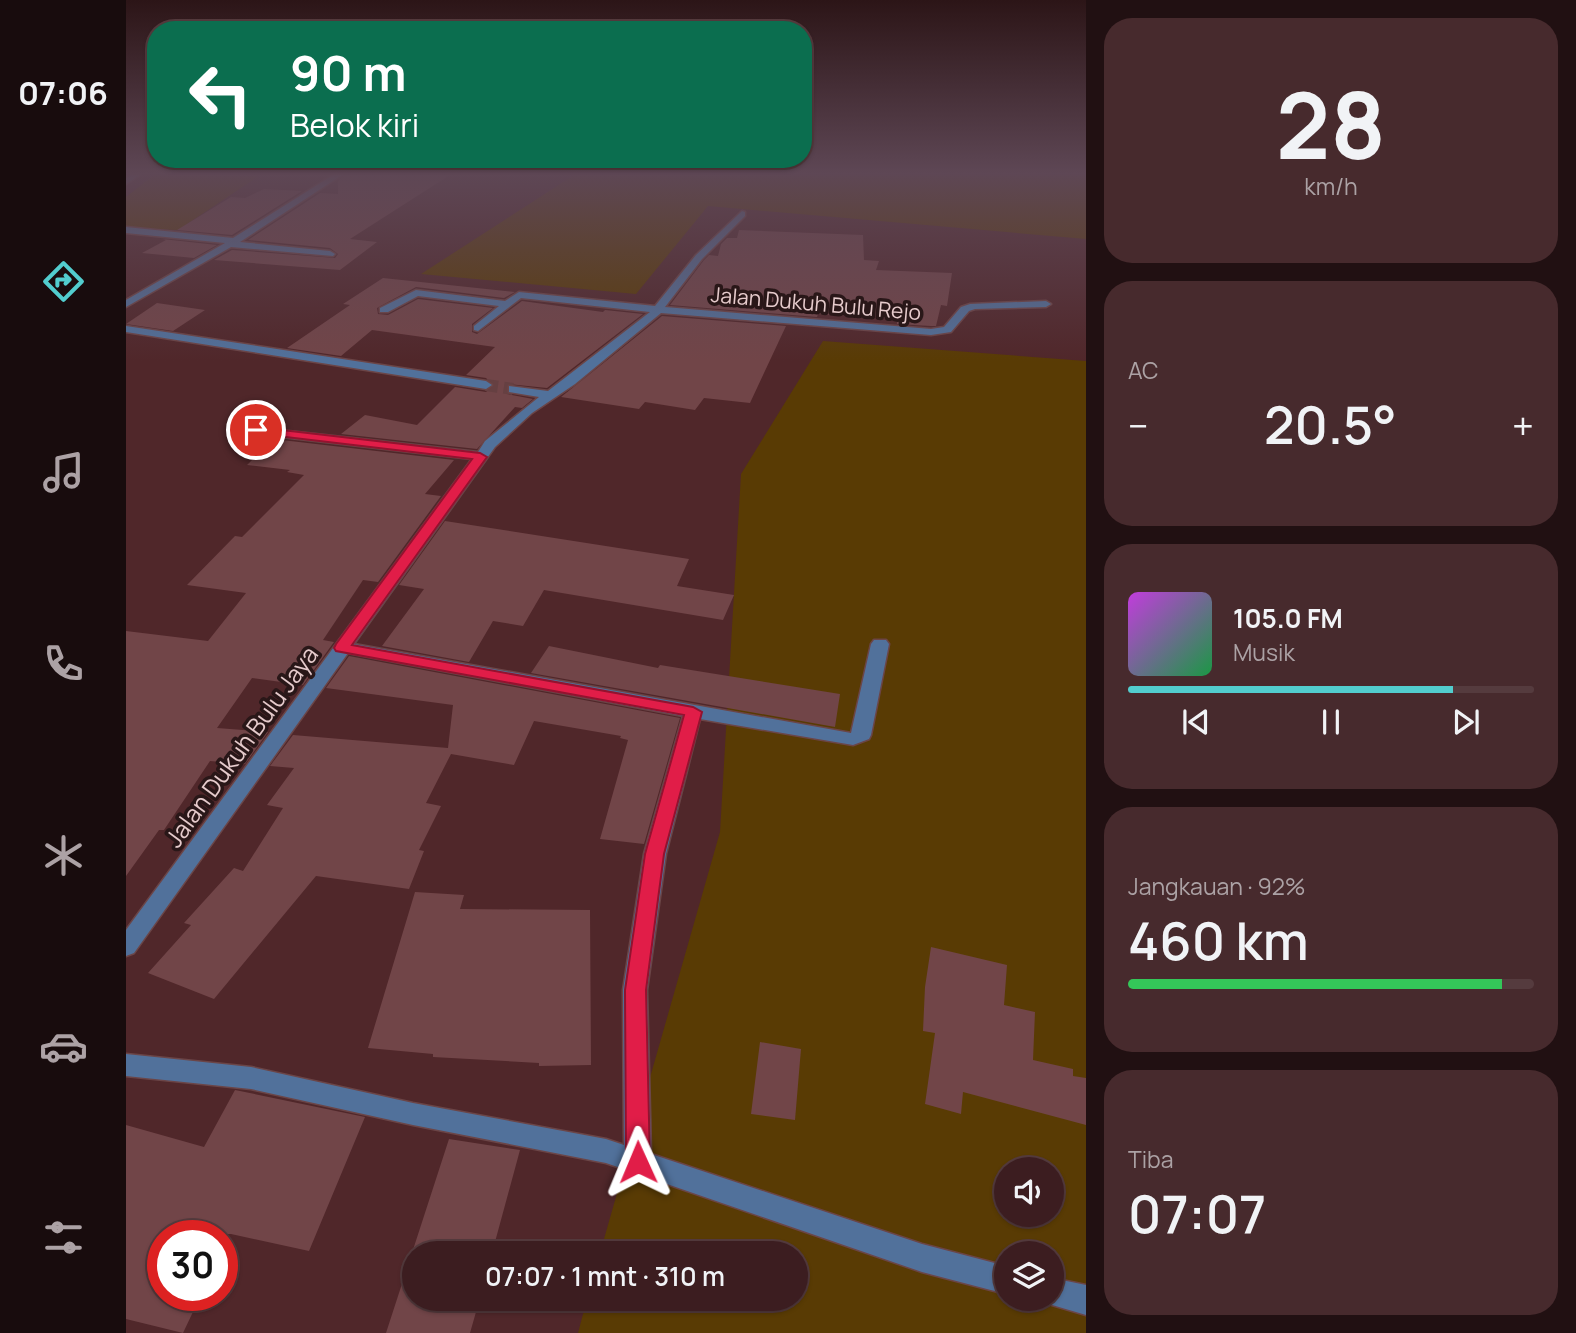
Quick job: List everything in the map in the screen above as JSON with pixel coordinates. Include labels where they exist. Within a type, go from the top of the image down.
[{"type":"street","points":[[185,237],[330,254]]},
{"type":"street","points":[[126,304],[241,237]]},
{"type":"street","name":"Jalan Dukuh Bulu Jaya","points":[[126,947],[480,457],[509,426],[657,310],[718,237]]},
{"type":"street","points":[[384,310],[416,293],[508,304]]},
{"type":"street","name":"Jalan Dukuh Bulu Rejo","points":[[508,304],[522,295],[657,310],[931,332],[947,330],[965,309],[974,306],[1046,304]]},
{"type":"street","points":[[478,328],[508,304]]},
{"type":"street","points":[[126,329],[486,385]]},
{"type":"street","points":[[513,389],[550,395]]},
{"type":"street","points":[[256,430],[480,457]]},
{"type":"street","points":[[342,648],[693,712],[859,738],[880,644]]},
{"type":"street","points":[[638,1162],[635,990],[655,854],[693,712]]},
{"type":"street","points":[[126,1065],[251,1078],[413,1114],[606,1152],[922,1258],[994,1277]]},
{"type":"street","points":[[1064,1295],[1086,1300]]},
{"type":"shaded area","points":[[478,237],[682,237],[636,294],[421,274]]},
{"type":"shaded area","points":[[823,341],[1086,361],[1086,1333],[578,1333],[584,1311],[808,1311],[808,1241],[603,1241],[720,832],[741,474]]},
{"type":"building","points":[[252,237],[353,237],[350,239],[377,242],[340,270],[214,260],[232,250],[335,258],[338,254],[330,248],[248,240]]},
{"type":"building","points":[[863,237],[864,260],[879,261],[876,270],[952,273],[947,306],[941,305],[936,326],[931,326],[897,324],[897,320],[844,313],[843,316],[818,314],[817,317],[670,305],[709,255],[718,256],[721,244],[727,238]]},
{"type":"building","points":[[162,239],[217,245],[194,258],[142,253],[166,240]]},
{"type":"building","points":[[383,278],[515,292],[504,298],[416,287],[377,308],[378,314],[388,315],[418,299],[493,308],[472,324],[472,332],[477,334],[522,301],[603,312],[643,314],[547,388],[507,384],[507,394],[533,399],[522,408],[515,407],[477,449],[341,434],[365,415],[417,425],[455,387],[486,392],[494,386],[486,378],[466,375],[495,347],[372,330],[341,356],[287,348],[350,305],[343,304]]},
{"type":"building","points":[[157,303],[205,310],[173,331],[126,324]]},
{"type":"building","points":[[662,316],[786,326],[750,403],[704,398],[695,410],[645,402],[639,409],[561,397]]},
{"type":"building","points":[[273,439],[454,460],[425,494],[441,496],[378,582],[363,580],[323,640],[334,642],[303,685],[252,678],[217,728],[268,732],[245,764],[210,761],[164,830],[159,830],[126,876],[126,631],[208,641],[246,593],[187,585],[235,536],[242,537],[304,475],[287,472],[290,470],[247,465]]},
{"type":"building","points":[[445,521],[689,559],[677,586],[734,595],[723,620],[544,590],[523,626],[493,621],[469,662],[382,646],[424,589],[399,585]]},
{"type":"building","points":[[549,646],[658,668],[660,665],[840,694],[835,727],[531,673]]},
{"type":"building","points":[[349,656],[680,718],[644,844],[600,839],[628,740],[620,738],[621,736],[534,721],[514,765],[451,754],[426,803],[441,806],[419,850],[424,851],[409,889],[316,876],[214,999],[148,973],[191,925],[184,923],[234,868],[243,871],[283,808],[267,805],[294,768],[270,766],[293,735],[448,748],[453,705],[326,688]]},
{"type":"building","points":[[415,892],[464,895],[460,909],[590,910],[591,1065],[539,1066],[539,1063],[433,1057],[433,1054],[368,1048]]},
{"type":"building","points":[[931,947],[1007,965],[1004,1005],[1035,1012],[1033,1060],[1073,1069],[1073,1076],[1086,1078],[1086,1125],[963,1092],[961,1114],[925,1104],[935,1033],[923,1031],[925,987]]},
{"type":"building","points":[[760,1042],[801,1049],[795,1120],[751,1114]]},
{"type":"building","points":[[235,1090],[365,1117],[309,1251],[238,1236],[238,1220],[147,1220],[147,1311],[193,1311],[183,1333],[126,1319],[126,1125],[204,1147]]},
{"type":"building","points":[[449,1139],[520,1150],[495,1241],[416,1241]]},
{"type":"building","points":[[402,1284],[402,1311],[476,1311],[470,1333],[386,1333]]},
{"type":"tunnel","points":[[486,385],[513,389]]},
{"type":"route","points":[[256,430],[480,457],[342,648],[693,712],[655,854],[635,990],[638,1162]]}]
